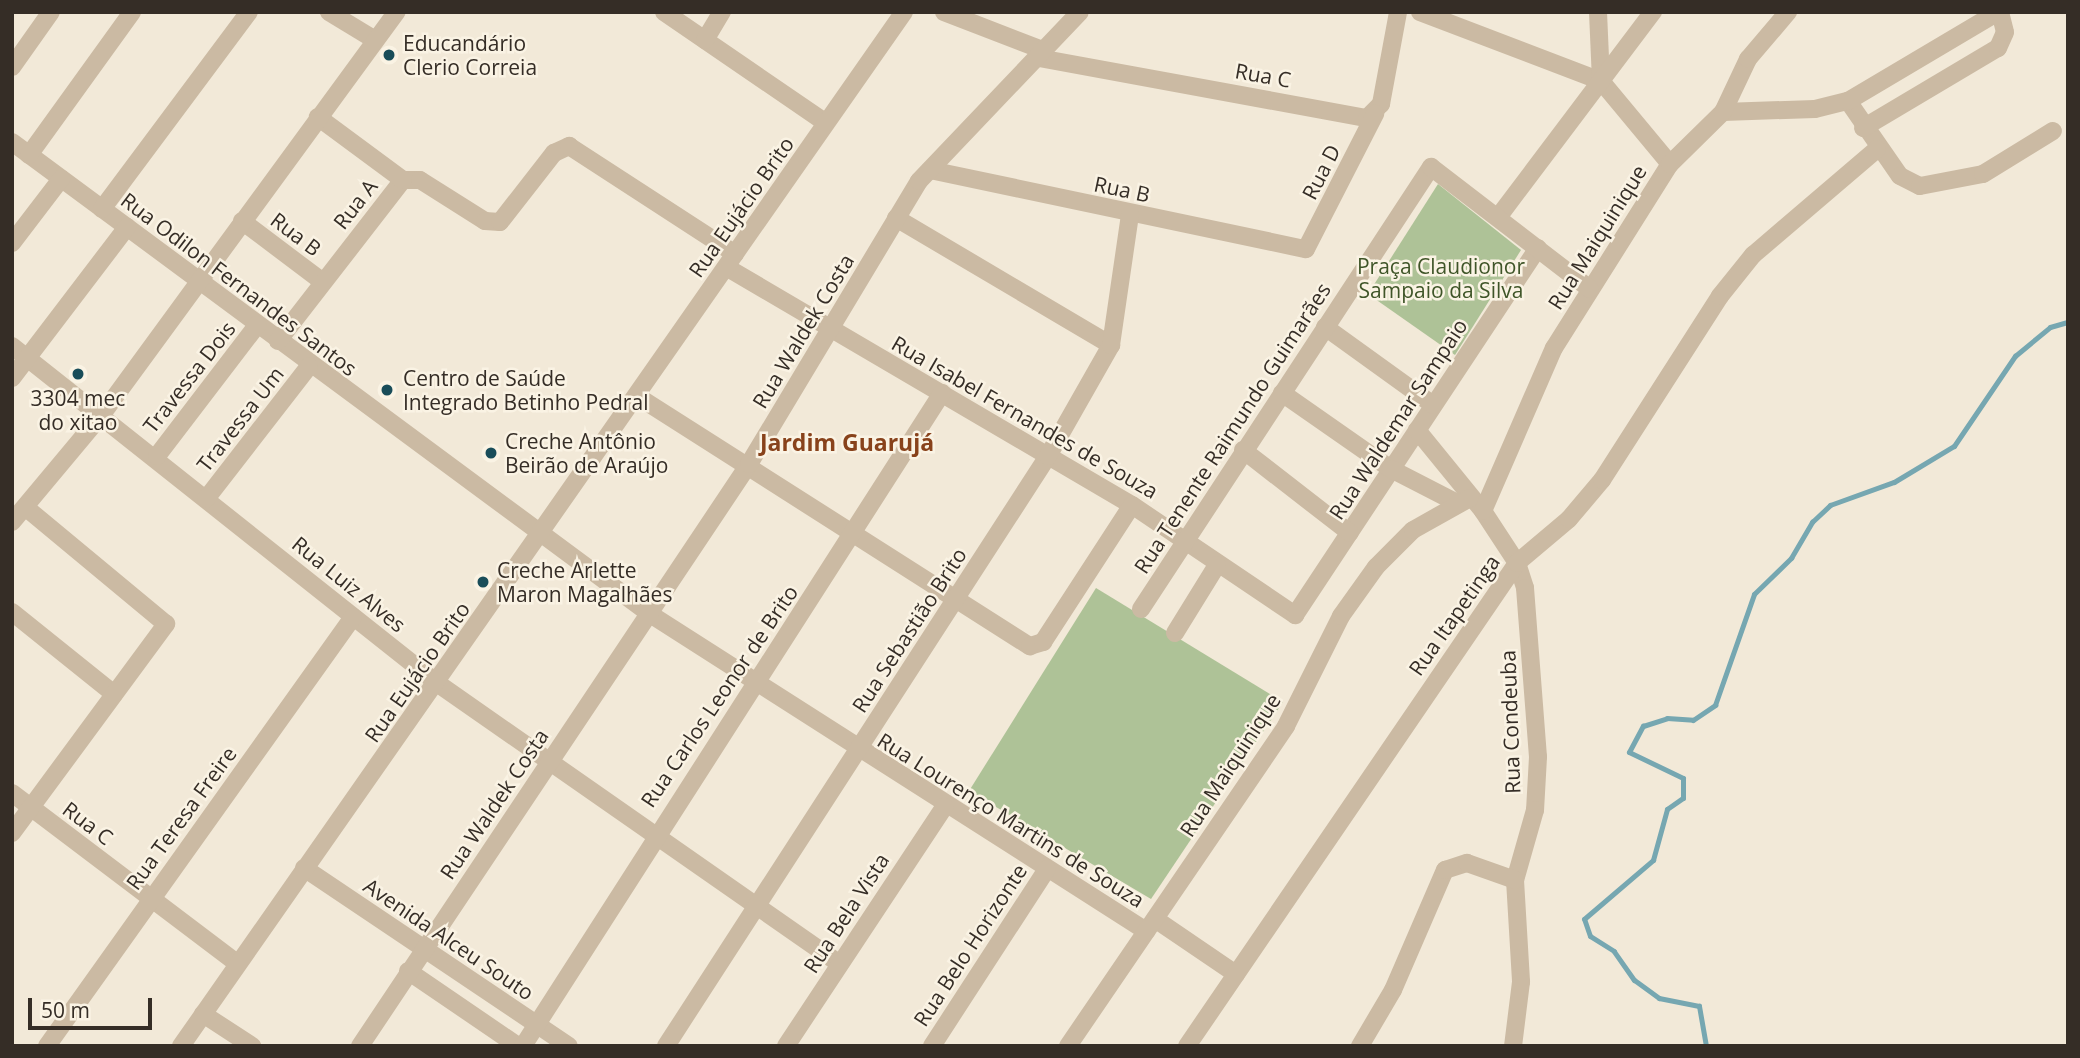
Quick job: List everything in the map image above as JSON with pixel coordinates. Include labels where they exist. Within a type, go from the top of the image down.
[{"type":"street","points":[[12,67],[51,12]]},
{"type":"street","points":[[29,155],[132,12]]},
{"type":"street","points":[[102,209],[249,12]]},
{"type":"street","points":[[329,12],[375,40]]},
{"type":"street","points":[[12,522],[103,413],[396,12]]},
{"type":"street","points":[[664,12],[826,123]]},
{"type":"street","points":[[705,40],[722,12]]},
{"type":"street","name":"Rua Eujácio Brito","points":[[181,1046],[904,12]]},
{"type":"street","name":"Rua C","points":[[944,12],[1042,54],[1357,117],[1375,114]]},
{"type":"street","name":"Rua Waldek Costa","points":[[360,1046],[749,464],[833,331],[896,218],[930,170],[1080,12]]},
{"type":"street","points":[[1375,114],[1398,12]]},
{"type":"street","points":[[1420,12],[1601,81],[1670,164]]},
{"type":"street","points":[[1598,12],[1601,81]]},
{"type":"street","points":[[1590,289],[1499,216],[1653,12]]},
{"type":"street","name":"Rua Maiquinique","points":[[1068,1046],[1286,726],[1341,616],[1376,567],[1413,530],[1471,504],[1554,348],[1670,164],[1723,113],[1748,59],[1787,12]]},
{"type":"street","points":[[1723,113],[1815,109],[1848,101],[1999,12],[2005,33],[1998,48],[1863,128]]},
{"type":"street","points":[[1848,101],[1877,149],[1900,176],[1920,186],[1983,174],[2053,131]]},
{"type":"street","name":"Rua D","points":[[1306,249],[1375,114]]},
{"type":"street","name":"Rua A","points":[[278,341],[403,180],[318,117]]},
{"type":"street","name":"Rua Odilon Fernandes Santos","points":[[12,142],[538,537]]},
{"type":"street","name":"Rua Isabel Fernandes de Souza","points":[[403,180],[420,180],[485,221],[500,222],[554,153],[569,146],[833,331],[1186,538],[1217,565],[1295,615]]},
{"type":"street","name":"Rua Itapetinga","points":[[1187,1046],[1517,563],[1569,519],[1602,480],[1753,255],[1877,149]]},
{"type":"street","name":"Rua Tenente Raimundo Guimarães","points":[[1141,609],[1431,167],[1499,216]]},
{"type":"street","name":"Rua B","points":[[930,170],[1306,249]]},
{"type":"street","points":[[12,243],[61,179]]},
{"type":"street","name":"Rua Sebastião Brito","points":[[666,1046],[1048,456],[1111,345],[1130,214]]},
{"type":"street","points":[[896,218],[1111,345]]},
{"type":"street","name":"Rua B","points":[[242,221],[323,282]]},
{"type":"street","points":[[12,378],[127,227]]},
{"type":"street","name":"Rua Waldemar Sampaio","points":[[1295,615],[1538,248]]},
{"type":"street","name":"Travessa Dois","points":[[157,456],[257,325]]},
{"type":"street","points":[[1325,327],[1433,405]]},
{"type":"street","name":"Rua Luiz Alves","points":[[12,346],[103,413],[206,499],[437,683],[652,838],[839,964]]},
{"type":"street","name":"Travessa Um","points":[[206,499],[310,366]]},
{"type":"street","points":[[1282,393],[1391,468],[1471,504]]},
{"type":"street","name":"Rua Carlos Leonor de Brito","points":[[520,1046],[537,1025],[652,838],[855,534],[942,394]]},
{"type":"street","points":[[636,396],[749,464],[954,600],[1030,646],[1040,645],[1132,505]]},
{"type":"street","name":"Rua Condeuba","points":[[1417,430],[1517,563],[1525,588],[1538,757],[1535,810],[1515,880],[1521,982],[1513,1046]]},
{"type":"street","points":[[1243,450],[1350,533]]},
{"type":"street","points":[[12,833],[166,624],[25,507]]},
{"type":"street","name":"Rua Lourenço Martins de Souza","points":[[538,537],[944,807],[1046,869],[1236,974]]},
{"type":"street","points":[[1175,633],[1217,565]]},
{"type":"street","points":[[12,612],[114,694]]},
{"type":"street","name":"Rua Teresa Freire","points":[[47,1046],[353,617]]},
{"type":"street","name":"Rua C","points":[[12,793],[238,964]]},
{"type":"street","name":"Rua Bela Vista","points":[[786,1046],[944,807]]},
{"type":"street","points":[[1360,1046],[1393,990],[1445,870],[1467,863],[1515,880]]},
{"type":"street","name":"Avenida Alceu Souto","points":[[304,868],[569,1046]]},
{"type":"street","name":"Rua Belo Horizonte","points":[[932,1046],[1046,869]]},
{"type":"street","points":[[408,971],[520,1046]]},
{"type":"street","points":[[203,1014],[252,1046]]},
{"type":"green space","name":"Praça Claudionor Sampaio da Silva","points":[[1438,184],[1521,250],[1455,355],[1368,294]]},
{"type":"green space","points":[[1096,588],[1283,702],[1151,899],[969,791]]},
{"type":"waterway","points":[[1706,1046],[1699,1006],[1659,998],[1634,980],[1614,951],[1590,936],[1584,919],[1653,860],[1667,809],[1683,798],[1683,778],[1629,752],[1643,726],[1667,718],[1693,720],[1715,705],[1754,594],[1791,558],[1812,522],[1830,505],[1894,482],[1954,446],[2015,356],[2050,327],[2068,322]]},
{"type":"place","name":"Educandário Clerio Correia","points":[[389,55]]},
{"type":"place","name":"3304 mec do xitao","points":[[78,374]]},
{"type":"place","name":"Centro de Saúde Integrado Betinho Pedral","points":[[387,390]]},
{"type":"place","name":"Creche Antônio Beirão de Araújo","points":[[491,453]]},
{"type":"place","name":"Creche Arlette Maron Magalhães","points":[[483,582]]},
{"type":"district","name":"Jardim Guarujá","points":[[847,442]]}]
